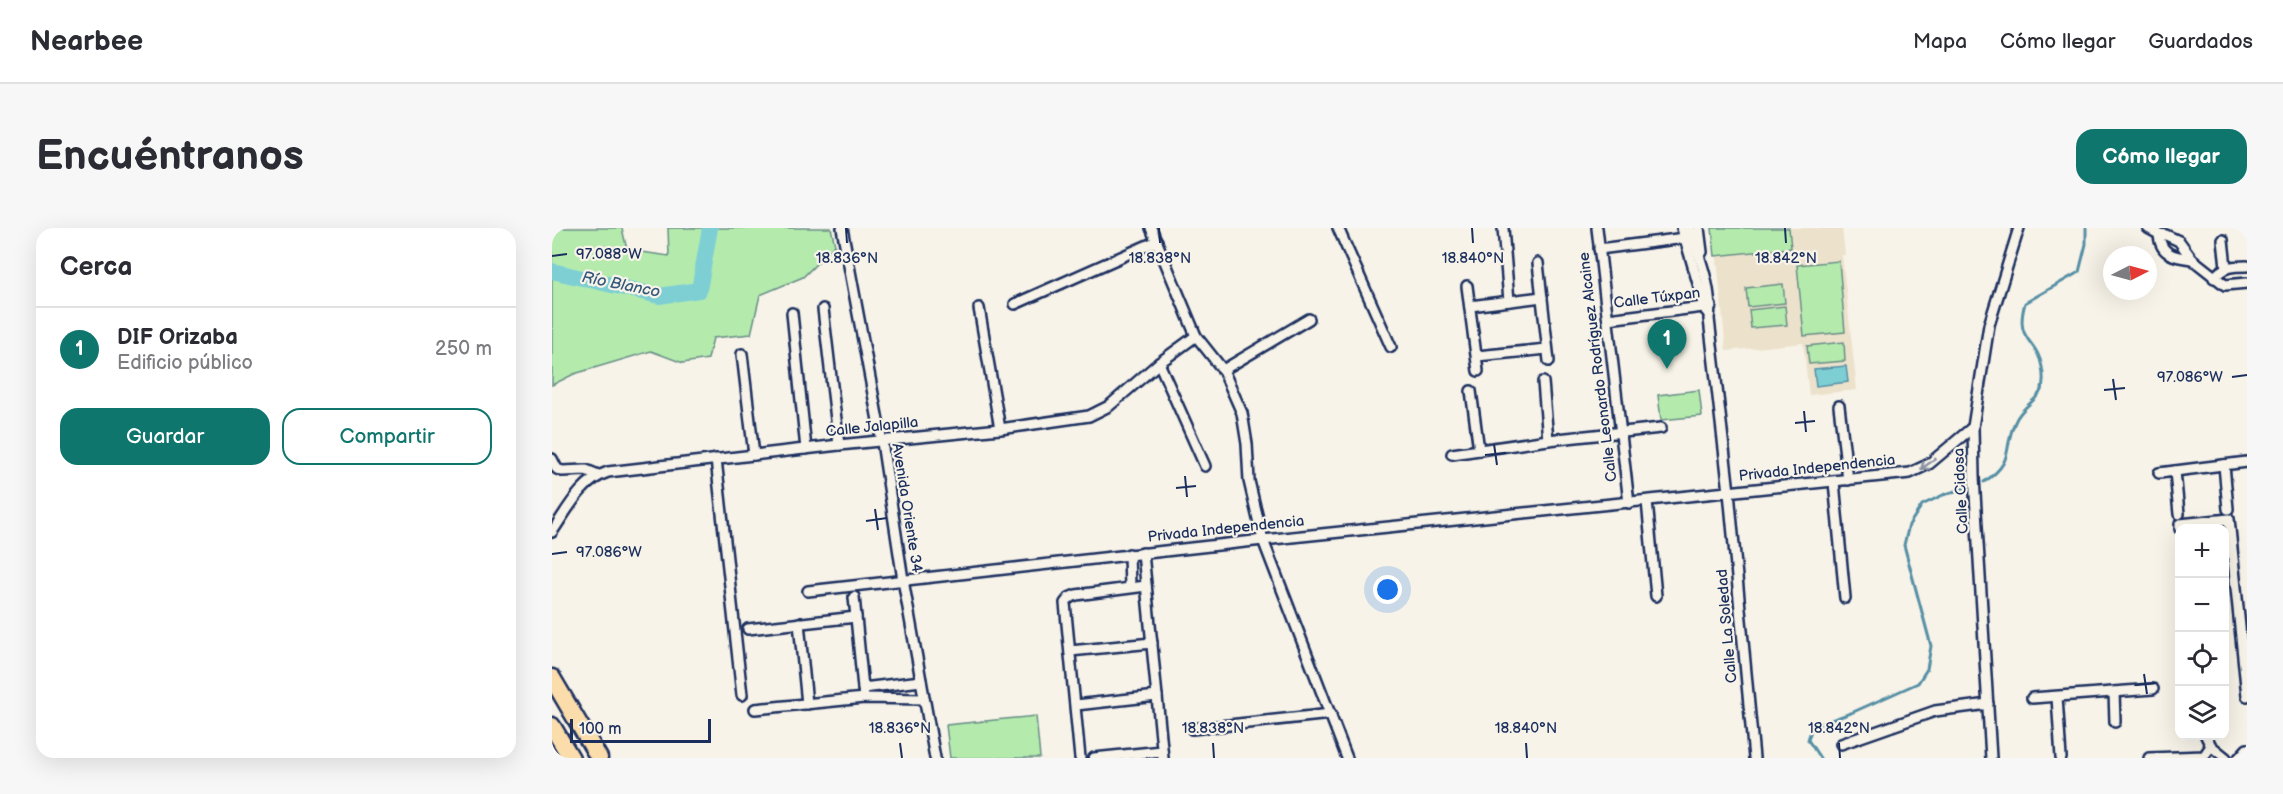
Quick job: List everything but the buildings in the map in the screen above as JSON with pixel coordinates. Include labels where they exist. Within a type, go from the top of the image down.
[{"type":"highway","points":[[552,678],[598,758]]},
{"type":"highway","points":[[552,726],[571,758]]},
{"type":"street","name":"Avenida Oriente 34","points":[[842,228],[882,442],[903,580],[935,758]]},
{"type":"street","points":[[1151,228],[1196,336],[1223,370],[1245,425],[1249,481],[1263,540],[1347,758]]},
{"type":"street","points":[[1338,228],[1391,347]]},
{"type":"street","points":[[1503,228],[1509,301]]},
{"type":"street","name":"Calle Leonardo Rodríguez Alcaine","points":[[1597,228],[1629,503]]},
{"type":"street","points":[[1682,228],[1708,307]]},
{"type":"street","points":[[1690,228],[1706,281]]},
{"type":"street","points":[[1699,228],[1708,307]]},
{"type":"street","name":"Calle Cidosa","points":[[1991,758],[1973,427],[1989,325],[2019,228]]},
{"type":"street","points":[[2148,228],[2179,241],[2192,259],[2214,278],[2225,285],[2245,283],[2244,266],[2226,267],[2220,270],[2214,278]]},
{"type":"street","points":[[2159,234],[2162,246],[2170,255],[2192,259]]},
{"type":"street","points":[[1599,249],[1685,238]]},
{"type":"street","points":[[2223,240],[2226,267]]},
{"type":"street","points":[[1016,304],[1157,242]]},
{"type":"street","points":[[1538,263],[1548,361]]},
{"type":"street","points":[[1467,286],[1478,371]]},
{"type":"street","points":[[1470,306],[1542,297]]},
{"type":"street","name":"Calle La Soledad","points":[[1708,307],[1729,492],[1754,758]]},
{"type":"street","name":"Calle Túxpan","points":[[1608,319],[1708,307]]},
{"type":"street","points":[[979,308],[1000,429]]},
{"type":"street","points":[[823,309],[839,445]]},
{"type":"street","points":[[792,313],[807,449]]},
{"type":"street","points":[[1223,370],[1309,319]]},
{"type":"street","name":"Calle Jalapilla","points":[[552,459],[557,469],[562,471],[586,470],[598,475],[754,454],[882,442],[1074,419],[1098,413],[1196,336]]},
{"type":"street","points":[[1477,356],[1547,349]]},
{"type":"street","points":[[742,354],[754,454]]},
{"type":"street","points":[[1159,363],[1205,466]]},
{"type":"street","points":[[1543,382],[1548,440]]},
{"type":"street","points":[[1471,391],[1479,450]]},
{"type":"street","points":[[1839,406],[1848,480]]},
{"type":"street","name":"Privada Independencia","points":[[808,591],[1129,554],[1834,482],[1919,471],[1973,427]]},
{"type":"street","points":[[1452,454],[1548,440],[1661,428]]},
{"type":"street","points":[[716,459],[742,695]]},
{"type":"street","points":[[2159,473],[2247,462]]},
{"type":"street","points":[[2224,465],[2247,696]]},
{"type":"street","points":[[2175,471],[2180,522],[2229,514]]},
{"type":"street","points":[[552,532],[586,484],[598,475]]},
{"type":"street","points":[[1834,482],[1845,598]]},
{"type":"street","points":[[1647,501],[1656,596]]},
{"type":"street","points":[[1094,758],[1162,754],[1143,553]]},
{"type":"street","points":[[1129,554],[1130,587]]},
{"type":"street","points":[[1080,758],[1065,603],[1069,598],[1146,586]]},
{"type":"street","points":[[854,597],[864,693]]},
{"type":"street","points":[[748,629],[856,617]]},
{"type":"street","points":[[799,623],[807,704]]},
{"type":"street","points":[[1071,651],[1152,643]]},
{"type":"street","points":[[755,709],[807,704],[921,681]]},
{"type":"street","points":[[2032,698],[2153,689]]},
{"type":"street","points":[[2114,692],[2115,722]]},
{"type":"street","points":[[864,693],[924,699]]},
{"type":"street","points":[[1076,705],[1157,696]]},
{"type":"street","points":[[2057,697],[2061,758]]},
{"type":"street","points":[[1841,744],[1935,711],[1988,704]]},
{"type":"street","points":[[1192,729],[1331,714]]},
{"type":"street","points":[[2208,740],[2211,746],[2226,758]]},
{"type":"street","points":[[2156,758],[2205,757],[2211,746]]},
{"type":"street","points":[[2239,758],[2247,749]]},
{"type":"shaded area","points":[[1714,228],[1842,228],[1845,255],[1842,255],[1857,390],[1809,395],[1803,343],[1726,351]]},
{"type":"green space","points":[[552,228],[622,228],[627,250],[669,256],[668,228],[831,228],[835,245],[803,277],[760,295],[751,334],[713,338],[708,359],[683,363],[651,351],[574,374],[552,385]]},
{"type":"green space","points":[[1712,228],[1789,228],[1791,248],[1715,256]]},
{"type":"green space","points":[[1839,261],[1845,332],[1804,336],[1797,265]]},
{"type":"green space","points":[[1783,284],[1785,303],[1748,307],[1746,288]]},
{"type":"green space","points":[[1785,306],[1787,325],[1751,328],[1749,310]]},
{"type":"green space","points":[[1844,342],[1845,361],[1809,364],[1807,346]]},
{"type":"green space","points":[[1699,390],[1702,416],[1661,420],[1658,395]]},
{"type":"green space","points":[[1036,716],[1040,758],[950,758],[946,725]]},
{"type":"water","points":[[1846,366],[1848,382],[1816,386],[1814,369]]},
{"type":"waterway","name":"Río Blanco","points":[[552,271],[659,296],[699,290],[710,228]]},
{"type":"waterway","points":[[1984,482],[2001,466],[2017,418],[2037,397],[2042,386],[2042,367],[2036,350],[2024,333],[2022,325],[2025,303],[2079,272],[2086,244],[2086,228]]},
{"type":"waterway","points":[[1820,758],[1808,740],[1811,730],[1817,725],[1851,713],[1918,683],[1927,669],[1931,646],[1904,545],[1909,525],[1922,505],[1968,487]]},
{"type":"place","name":"DIF Orizaba","points":[[1667,369]]}]
